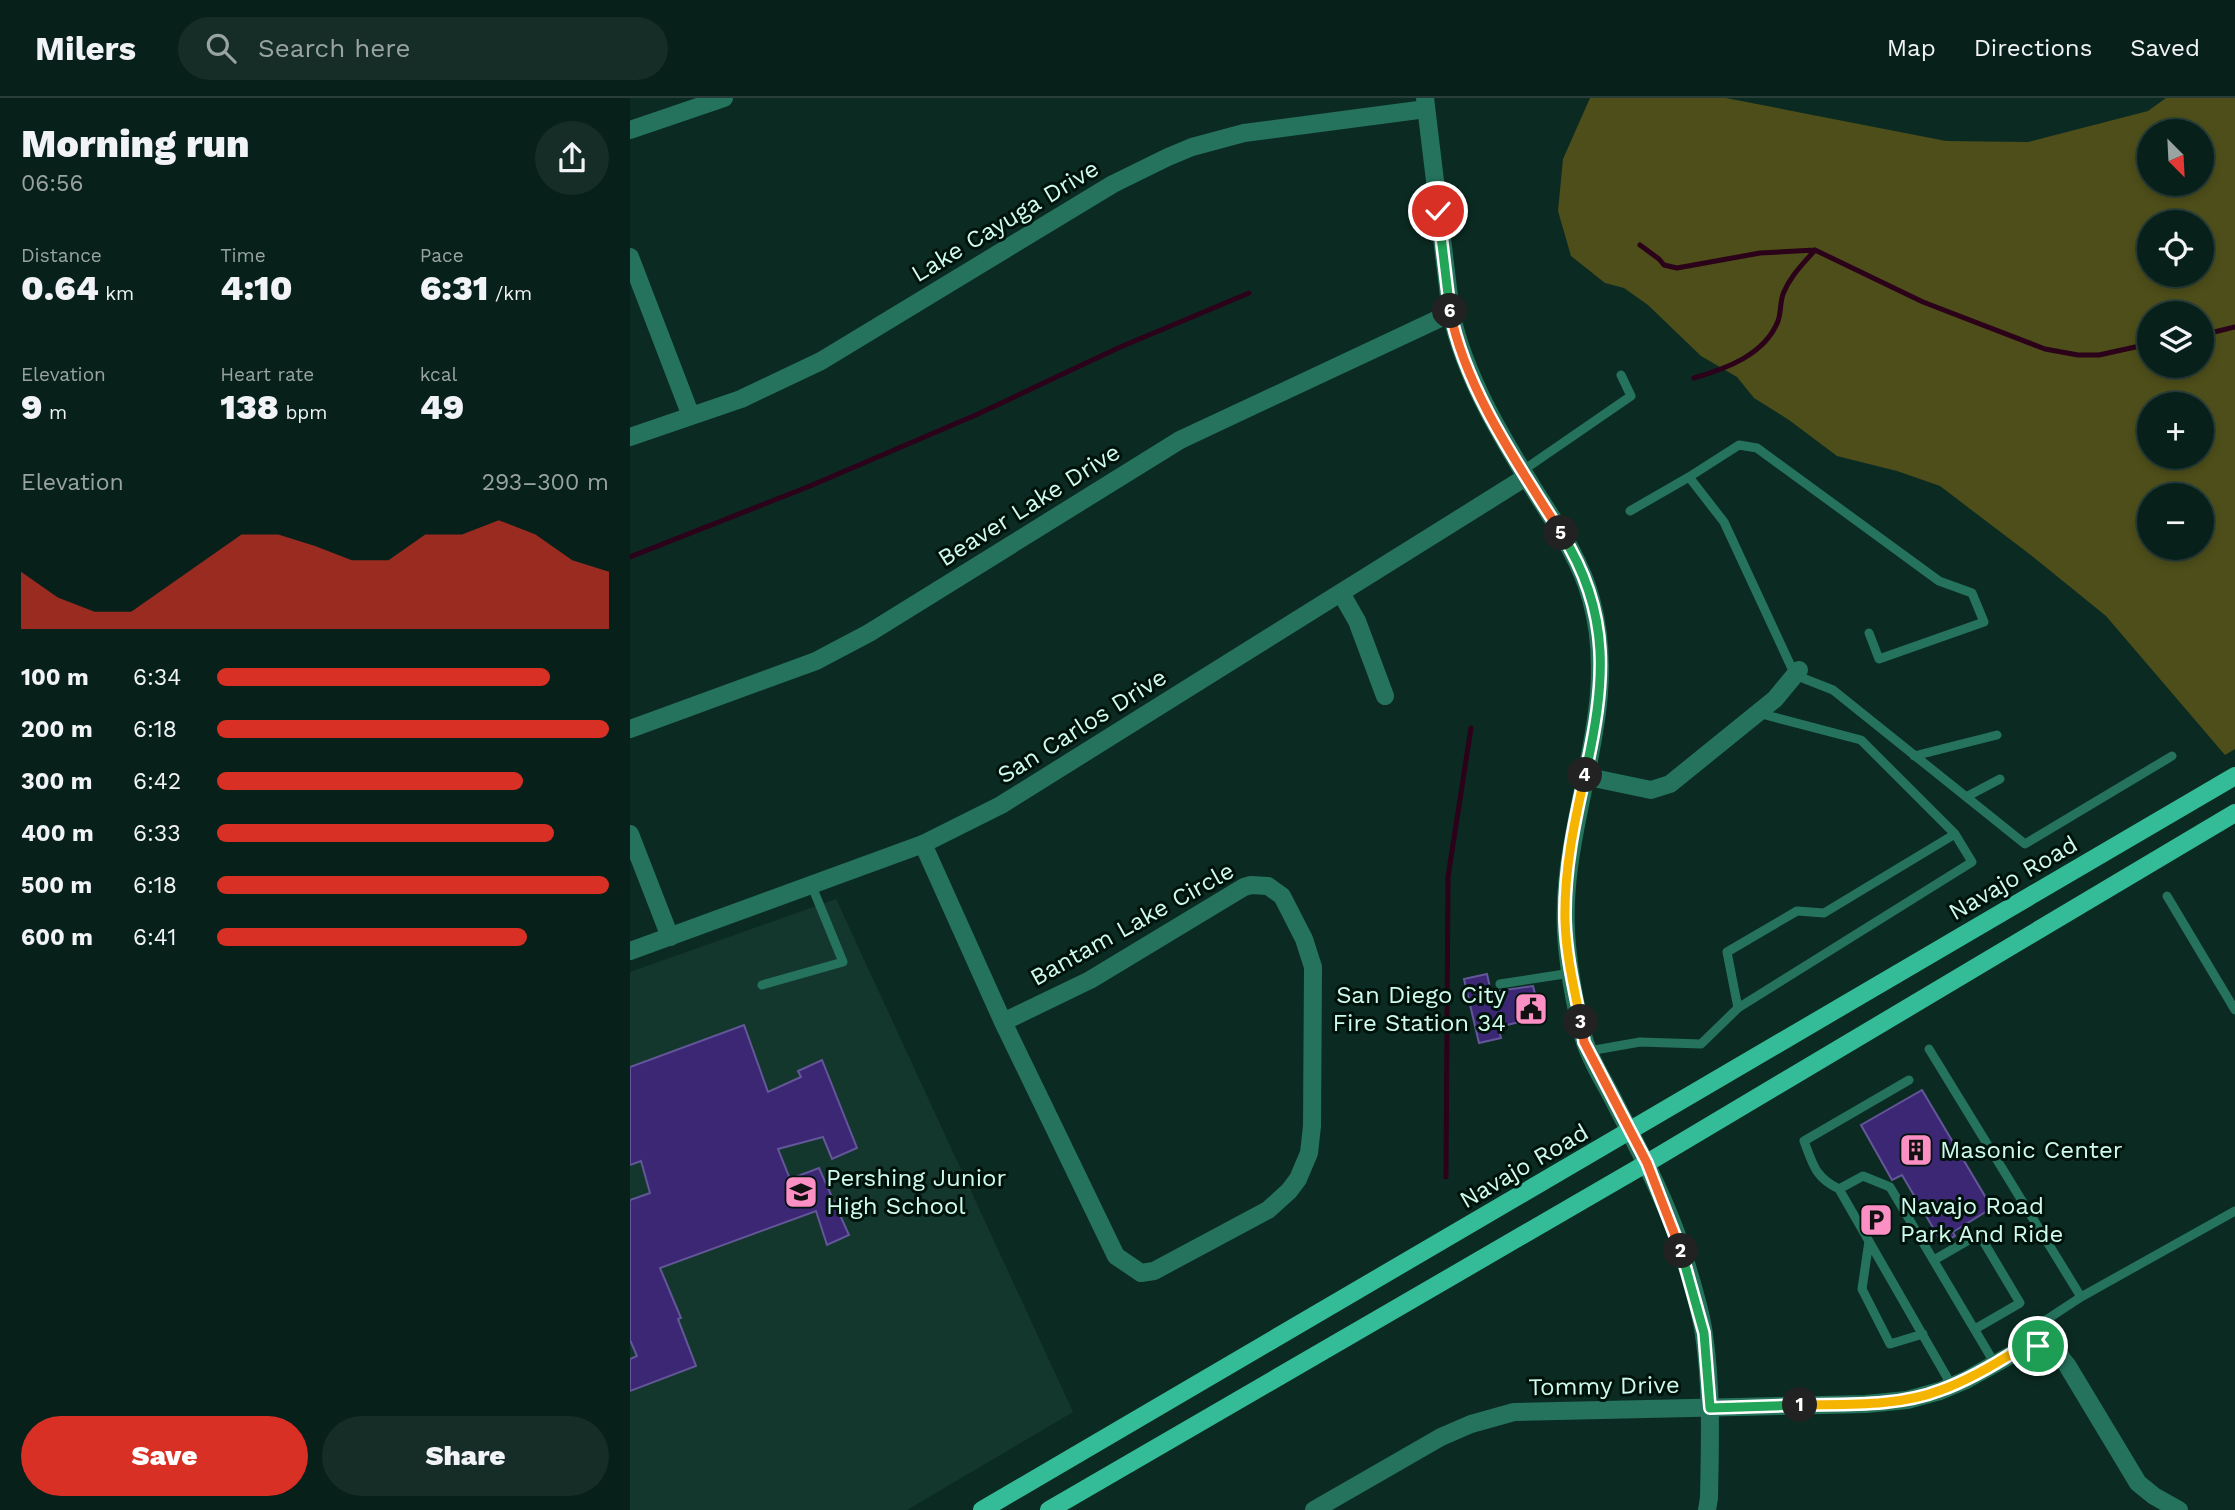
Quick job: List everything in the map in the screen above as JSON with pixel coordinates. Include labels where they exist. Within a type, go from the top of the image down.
[{"type":"main road","name":"Navajo Road","points":[[982,1510],[2235,776]]},
{"type":"main road","points":[[1049,1510],[1647,1163],[2235,813]]},
{"type":"street","points":[[630,130],[724,98]]},
{"type":"street","points":[[1425,104],[1457,342],[1492,421],[1572,550],[1590,596],[1596,621],[1601,658],[1600,696],[1570,852],[1566,891],[1565,920],[1571,973],[1584,1042],[1647,1163],[1679,1243],[1701,1321],[1710,1408],[1707,1510]]},
{"type":"street","name":"Lake Cayuga Drive","points":[[630,437],[741,399],[821,361],[1113,184],[1168,156],[1244,133],[1425,104]]},
{"type":"street","points":[[630,257],[691,416]]},
{"type":"street","name":"Beaver Lake Drive","points":[[630,729],[816,661],[869,633],[1180,440],[1451,313]]},
{"type":"street","name":"San Carlos Drive","points":[[630,951],[923,844],[1001,806],[1341,593],[1524,474]]},
{"type":"street","points":[[1341,593],[1357,621],[1385,696]]},
{"type":"street","points":[[1584,776],[1651,790],[1670,784],[1775,699],[1797,672]]},
{"type":"street","points":[[630,834],[670,937]]},
{"type":"street","points":[[923,844],[1003,1022]]},
{"type":"street","name":"Bantam Lake Circle","points":[[1268,886],[1287,903],[1304,939],[1313,967],[1312,1126],[1309,1153],[1304,1166],[1289,1191],[1268,1210],[1154,1270],[1141,1273],[1116,1256],[1003,1022],[1090,980],[1244,887],[1268,886]]},
{"type":"street","points":[[2038,1346],[2059,1355],[2067,1365],[2137,1483],[2179,1510]]},
{"type":"street","name":"Tommy Drive","points":[[1318,1509],[1441,1437],[1492,1417],[1514,1412],[1907,1400],[1952,1386],[2019,1349],[2038,1346]]},
{"type":"lane","points":[[1524,474],[1631,396],[1621,375]]},
{"type":"lane","points":[[1630,511],[1739,445],[1756,448],[1939,581],[1972,593],[1984,622],[1879,659],[1869,633]]},
{"type":"lane","points":[[1689,477],[1724,522],[1797,672],[1833,690],[2025,844],[2172,756]]},
{"type":"lane","points":[[1589,1051],[1640,1042],[1701,1044],[1738,1008],[1972,862],[1955,834],[1861,740],[1758,713]]},
{"type":"lane","points":[[1914,755],[1997,735]]},
{"type":"lane","points":[[1966,796],[2000,779]]},
{"type":"lane","points":[[1738,1008],[1727,952],[1797,911],[1824,913],[1955,834]]},
{"type":"lane","points":[[762,985],[843,962],[811,884]]},
{"type":"lane","points":[[2167,895],[2235,1010]]},
{"type":"lane","points":[[1500,984],[1571,973]]},
{"type":"lane","points":[[1928,1049],[2081,1297]]},
{"type":"lane","points":[[1909,1080],[1804,1141],[1818,1174],[1825,1182],[1839,1189],[1952,1386]]},
{"type":"lane","points":[[1839,1189],[1863,1176],[1891,1187],[1995,1364]]},
{"type":"lane","points":[[2038,1346],[2043,1322],[2081,1297],[2235,1211]]},
{"type":"lane","points":[[1934,1260],[1979,1234],[2020,1303],[1975,1329]]},
{"type":"lane","points":[[1870,1241],[1861,1289],[1890,1344],[1923,1334]]},
{"type":"shaded area","points":[[1590,98],[1726,98],[1946,141],[2028,142],[2148,111],[2166,98],[2235,98],[2235,749],[2225,755],[2106,616],[1940,486],[1897,471],[1837,456],[1754,398],[1737,377],[1701,356],[1648,305],[1624,288],[1605,283],[1571,256],[1558,211],[1563,159]]},
{"type":"shaded area","name":"Pershing Junior High School","points":[[836,899],[1073,1412],[907,1510],[630,1510],[630,972]]},
{"type":"building","points":[[1487,974],[1491,992],[1533,986],[1541,1017],[1498,1027],[1501,1038],[1479,1043],[1464,979]]},
{"type":"building","points":[[744,1025],[768,1092],[801,1077],[798,1071],[822,1060],[857,1148],[832,1159],[823,1137],[778,1149],[790,1179],[819,1168],[849,1235],[827,1245],[816,1211],[660,1268],[681,1318],[678,1319],[696,1366],[630,1391],[630,1359],[637,1356],[630,1340],[630,1200],[650,1193],[641,1161],[630,1165],[630,1067]]},
{"type":"building","name":"Masonic Center","points":[[1922,1090],[1992,1208],[1953,1232],[1955,1236],[1942,1243],[1902,1175],[1892,1180],[1861,1125]]},
{"type":"waterway","points":[[1640,245],[1664,265],[1677,268],[1760,253],[1815,250],[1923,302],[2045,349],[2078,355],[2099,355],[2137,347]]},
{"type":"waterway","points":[[1694,378],[1731,365],[1764,343],[1778,321],[1786,288],[1797,270],[1815,250]]},
{"type":"waterway","points":[[630,557],[810,486],[978,414],[1118,348],[1249,293]]},
{"type":"waterway","points":[[2214,332],[2235,327]]},
{"type":"waterway","points":[[1446,1177],[1448,877],[1471,728]]},
{"type":"place","name":"San Diego City Fire Station 34","points":[[1531,1009]]},
{"type":"place","name":"Masonic Center","points":[[1916,1150]]},
{"type":"place","name":"Pershing Junior High School","points":[[801,1192]]},
{"type":"place","name":"Navajo Road Park And Ride","points":[[1876,1220]]},
{"type":"route","points":[[1438,211],[1457,342],[1492,421],[1572,550],[1582,572],[1596,621],[1600,646],[1600,696],[1568,862],[1565,920],[1567,947],[1584,1042],[1647,1163],[1679,1243],[1704,1333],[1710,1408],[1866,1404],[1907,1400],[1966,1380],[2019,1349],[2038,1346]]}]
